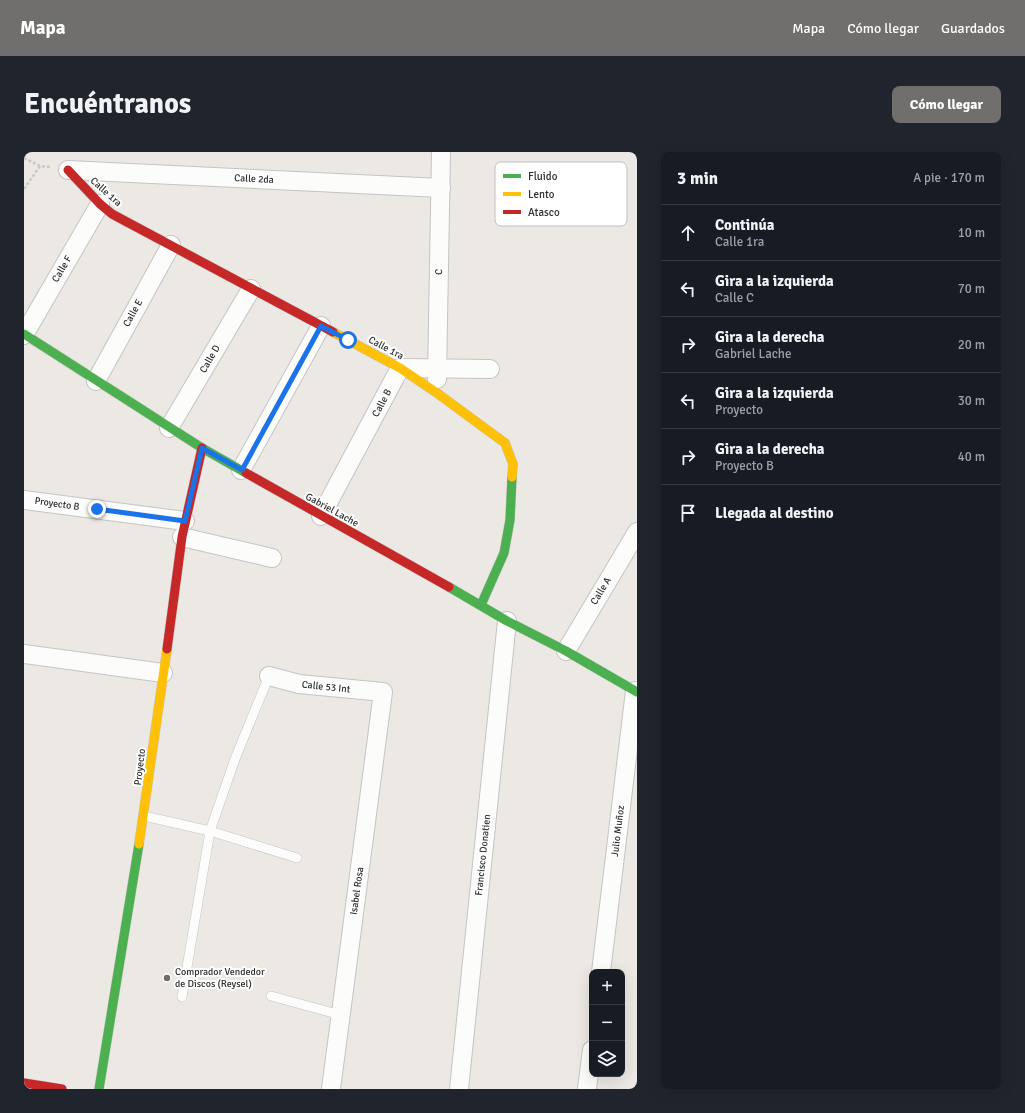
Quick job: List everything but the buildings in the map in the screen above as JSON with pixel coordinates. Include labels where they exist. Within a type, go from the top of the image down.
[{"type":"street","name":"C","points":[[437,393],[442,152]]},
{"type":"street","name":"Calle 2da","points":[[68,170],[441,188]]},
{"type":"street","name":"Calle 1ra","points":[[68,170],[100,204],[112,214],[400,368],[505,443],[513,464],[510,520],[504,553],[481,605]]},
{"type":"street","name":"Calle F","points":[[24,335],[100,204]]},
{"type":"street","name":"Calle E","points":[[96,381],[171,245]]},
{"type":"street","name":"Calle D","points":[[169,428],[251,289]]},
{"type":"street","points":[[242,470],[321,326]]},
{"type":"street","name":"Gabriel Lache","points":[[24,335],[202,448],[507,621],[566,651],[636,691]]},
{"type":"street","points":[[400,368],[490,369]]},
{"type":"street","name":"Calle B","points":[[321,516],[400,368]]},
{"type":"street","name":"Proyecto","points":[[99,1089],[144,816],[184,529],[202,448]]},
{"type":"street","name":"Proyecto B","points":[[24,500],[184,529],[272,558]]},
{"type":"street","name":"Calle A","points":[[566,651],[637,532]]},
{"type":"street","name":"Francisco Donatien","points":[[459,1089],[507,621]]},
{"type":"street","points":[[24,654],[163,673]]},
{"type":"street","name":"Calle 53 Int","points":[[269,676],[299,684],[383,692]]},
{"type":"street","name":"Julio Muñoz","points":[[601,969],[636,691]]},
{"type":"street","name":"Isabel Rosa","points":[[331,1089],[383,692]]},
{"type":"street","points":[[587,1089],[589,1073]]},
{"type":"street","points":[[24,1083],[62,1089]]},
{"type":"lane","points":[[182,997],[210,831],[235,759],[269,676]]},
{"type":"lane","points":[[144,816],[210,831],[297,858]]},
{"type":"lane","points":[[271,996],[341,1015]]},
{"type":"path","points":[[24,158],[40,166],[68,170]]},
{"type":"path","points":[[24,189],[40,166]]},
{"type":"traffic: fast","points":[[24,334],[202,448],[246,473]]},
{"type":"traffic: fast","points":[[481,605],[504,553],[510,520],[512,477]]},
{"type":"traffic: fast","points":[[449,587],[507,621],[566,651],[637,692]]},
{"type":"traffic: fast","points":[[99,1089],[139,844]]},
{"type":"traffic: slow","points":[[333,332],[400,368],[505,443],[513,464],[512,477]]},
{"type":"traffic: slow","points":[[139,844],[167,649]]},
{"type":"traffic: jam","points":[[68,170],[100,204],[112,214],[333,332]]},
{"type":"traffic: jam","points":[[167,649],[182,537],[202,448]]},
{"type":"traffic: jam","points":[[246,473],[449,587]]},
{"type":"traffic: jam","points":[[24,1083],[62,1089]]},
{"type":"place","name":"Comprador Vendedor de Discos (Reysel)","points":[[167,978]]},
{"type":"route","points":[[97,509],[185,521],[202,448],[242,470],[321,326],[348,340]]}]
